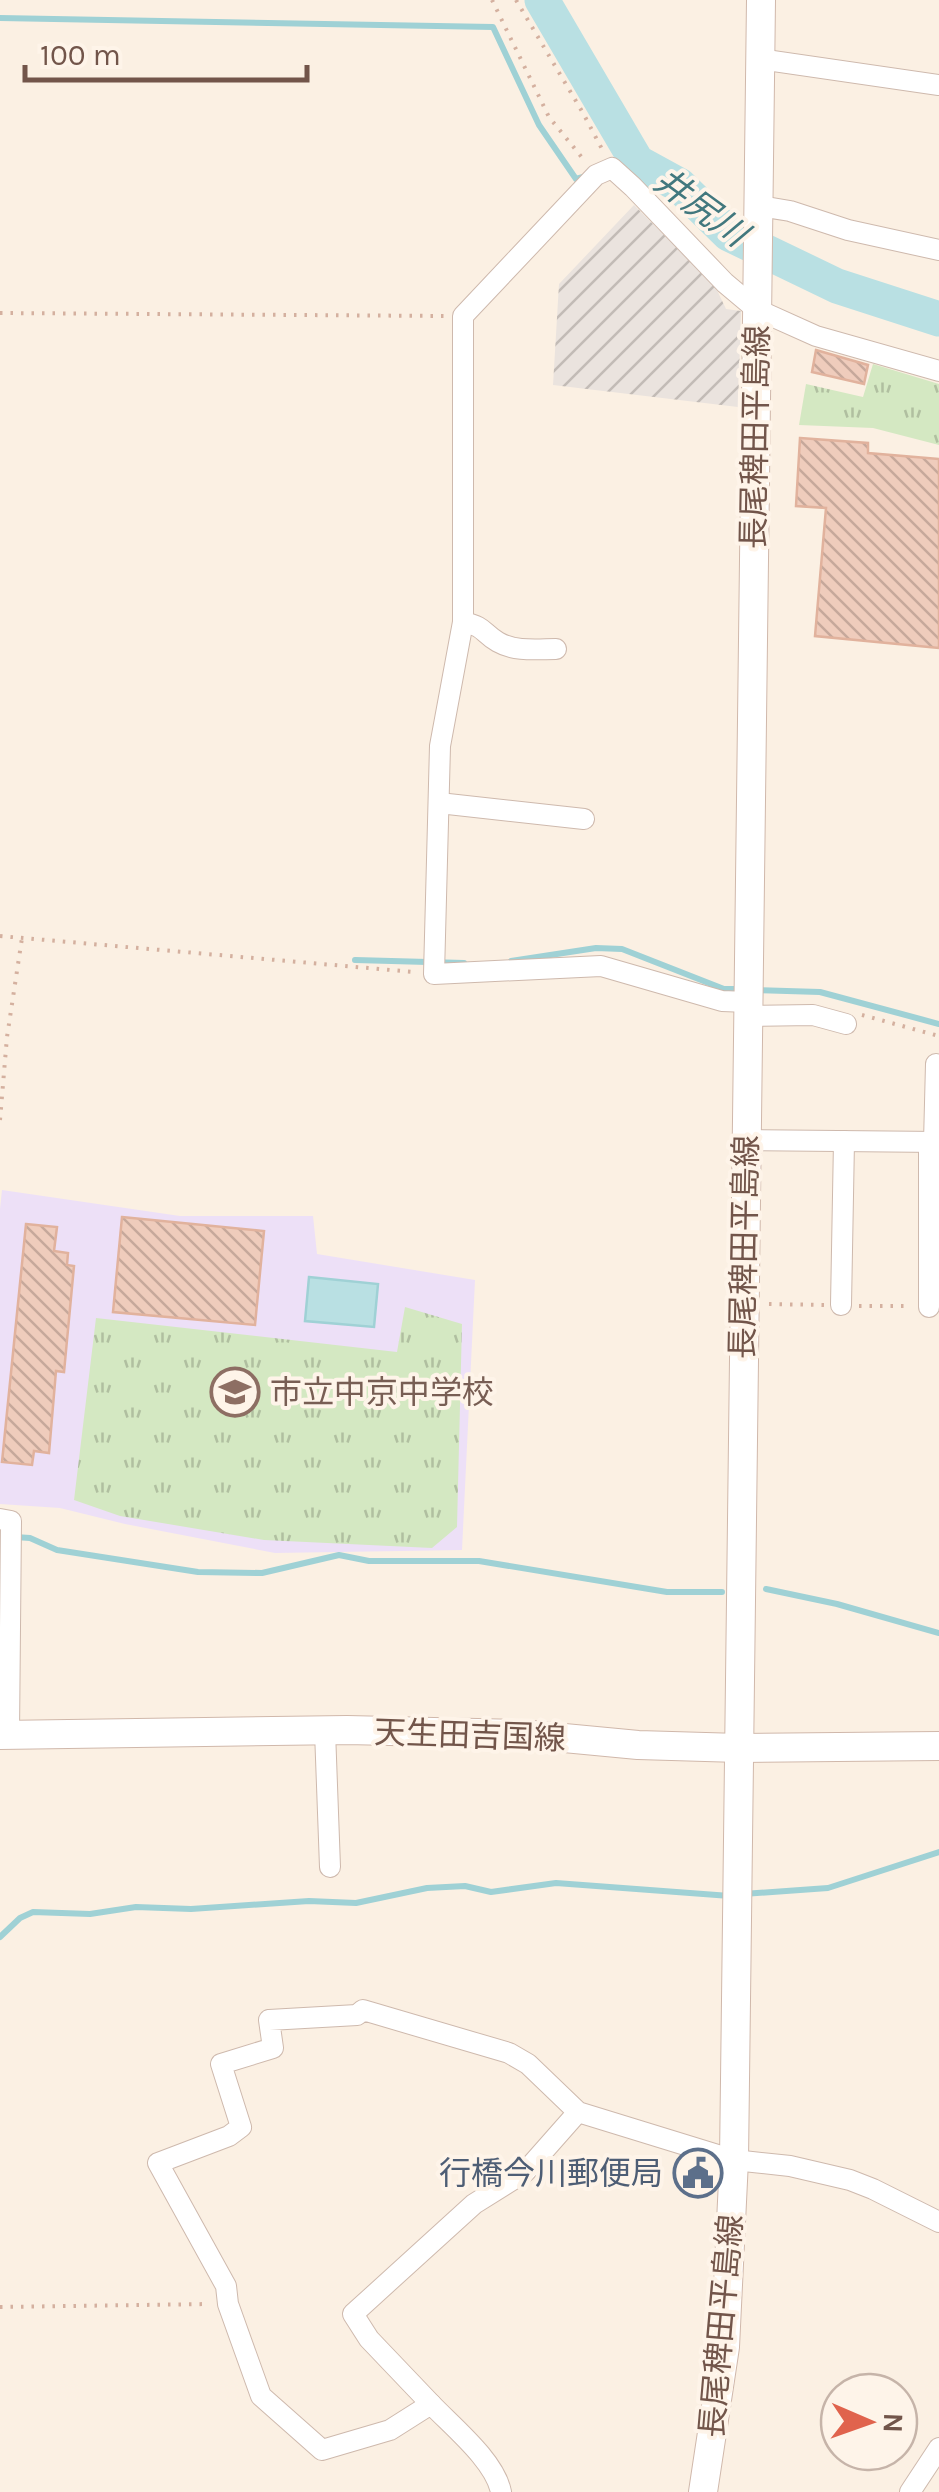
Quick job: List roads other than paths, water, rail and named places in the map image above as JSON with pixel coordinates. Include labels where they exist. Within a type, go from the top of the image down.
[{"type":"main road","name":"長尾稗田平島線","points":[[703,2492],[725,2347],[734,2160],[761,0]]},
{"type":"main road","name":"天生田吉国線","points":[[4,1735],[325,1730],[522,1734],[638,1746],[939,1746]]},
{"type":"street","points":[[759,59],[939,85]]},
{"type":"street","points":[[846,1024],[748,1009],[600,966],[434,974],[440,746],[463,622],[463,316],[604,171],[633,187],[725,283],[756,302],[816,336],[939,371]]},
{"type":"street","points":[[759,211],[790,211],[848,230],[939,250]]},
{"type":"street","points":[[463,622],[478,625],[500,643],[520,649],[556,649]]},
{"type":"street","points":[[438,803],[584,818]]},
{"type":"street","points":[[929,1307],[936,1064]]},
{"type":"street","points":[[746,1140],[934,1142]]},
{"type":"street","points":[[841,1305],[844,1141]]},
{"type":"street","points":[[0,1520],[11,1521],[4,1735]]},
{"type":"street","points":[[325,1730],[330,1868]]},
{"type":"street","points":[[431,2404],[390,2430],[322,2450],[261,2396],[228,2304],[226,2286],[158,2163],[229,2136],[241,2126],[222,2064],[274,2048],[269,2020],[357,2015],[363,2010],[490,2047],[528,2064],[578,2112],[734,2160],[790,2166],[850,2180],[939,2222]]},
{"type":"street","points":[[501,2492],[499,2481],[485,2461],[368,2339],[353,2314],[474,2204],[525,2172],[578,2112]]},
{"type":"street","points":[[910,2492],[939,2448]]},
{"type":"water","points":[[309,1277],[378,1284],[374,1327],[305,1321]]},
{"type":"waterway","name":"井尻川","points":[[542,0],[637,162],[679,185],[729,234],[837,286],[939,319]]},
{"type":"waterway","points":[[0,18],[493,27],[539,125],[576,179],[583,177]]},
{"type":"waterway","points":[[619,167],[637,162]]},
{"type":"waterway","points":[[511,961],[596,948],[622,949],[724,989],[740,989]]},
{"type":"waterway","points":[[355,960],[464,963]]},
{"type":"waterway","points":[[758,990],[820,992],[939,1024]]},
{"type":"waterway","points":[[0,1536],[30,1538],[57,1550],[198,1572],[262,1573],[339,1555],[369,1561],[479,1561],[667,1592],[722,1592]]},
{"type":"waterway","points":[[766,1589],[939,1633]]},
{"type":"waterway","points":[[743,1894],[828,1888],[939,1852]]},
{"type":"waterway","points":[[0,1937],[20,1918],[33,1912],[90,1914],[136,1907],[356,1903],[427,1888],[465,1886],[491,1892],[556,1883],[730,1896]]},
{"type":"place","name":"市立中京中学校","points":[[235,1392]]},
{"type":"place","name":"行橋今川郵便局","points":[[698,2173]]}]
